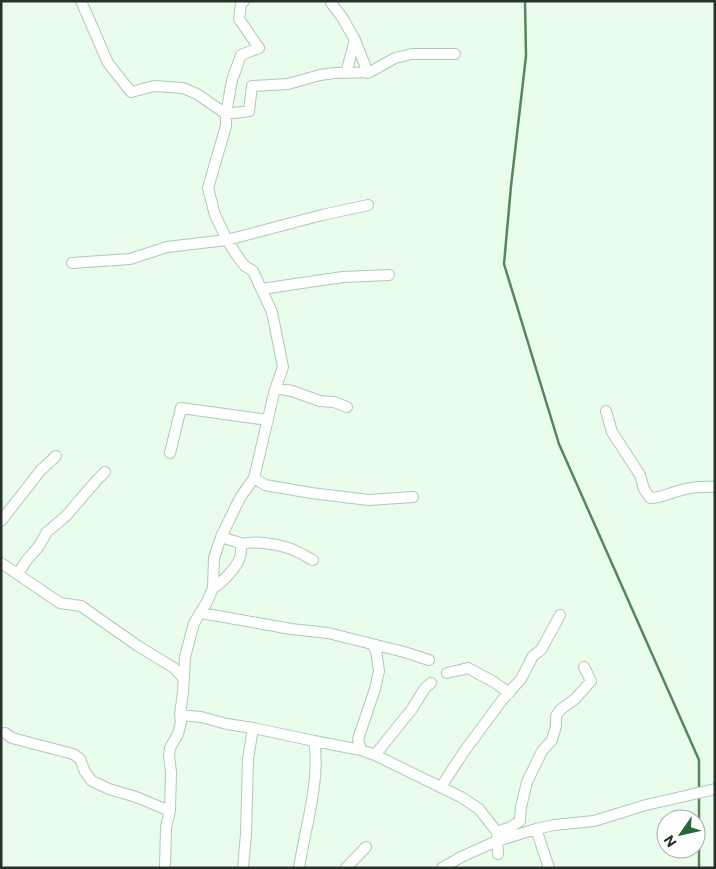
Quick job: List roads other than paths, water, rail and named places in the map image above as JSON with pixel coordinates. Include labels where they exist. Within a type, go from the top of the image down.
[{"type":"street","points":[[81,1],[108,63],[131,92],[154,86],[183,88],[197,94],[226,114],[249,110],[252,86],[288,84],[320,75],[368,73],[394,58],[412,54],[455,54]]},
{"type":"street","points":[[165,868],[166,827],[170,811],[169,756],[170,748],[178,734],[181,722],[185,657],[194,623],[208,602],[213,588],[214,558],[222,537],[240,498],[254,478],[283,367],[272,312],[252,271],[240,260],[227,240],[215,215],[208,188],[226,126],[226,114],[232,80],[241,55],[259,48],[239,19],[241,4],[244,1]]},
{"type":"street","points":[[331,3],[342,17],[355,40],[368,73]]},
{"type":"street","points":[[346,73],[355,40]]},
{"type":"street","points":[[72,263],[130,259],[166,247],[227,240],[368,205]]},
{"type":"street","points":[[261,289],[344,277],[389,275]]},
{"type":"street","points":[[276,388],[347,407]]},
{"type":"street","points":[[170,452],[181,408],[268,420]]},
{"type":"street","points":[[606,411],[612,432],[640,475],[644,489],[650,498],[658,498],[679,490],[703,486],[715,487]]},
{"type":"street","points":[[1,521],[41,470],[56,456]]},
{"type":"street","points":[[18,574],[47,532],[66,516],[105,472]]},
{"type":"street","points":[[254,478],[265,485],[369,500],[413,497]]},
{"type":"street","points":[[222,537],[242,544],[264,543],[276,545],[297,551],[313,560]]},
{"type":"street","points":[[213,588],[226,578],[240,558],[242,544]]},
{"type":"street","points":[[1,563],[60,603],[81,606],[138,646],[174,668],[183,678]]},
{"type":"street","points":[[201,613],[291,629],[328,633],[428,660]]},
{"type":"street","points":[[441,787],[463,753],[521,679],[533,656],[542,650],[560,615]]},
{"type":"street","points":[[361,750],[358,739],[379,671],[376,651],[372,644]]},
{"type":"street","points":[[442,868],[497,837],[520,821],[527,782],[542,751],[552,740],[556,726],[556,716],[591,681],[584,667]]},
{"type":"street","points":[[447,673],[468,668],[494,682],[509,693]]},
{"type":"street","points":[[375,755],[408,716],[425,688],[432,682]]},
{"type":"street","points":[[180,715],[201,716],[227,724],[361,750],[375,755],[461,797],[479,809],[497,837],[498,854]]},
{"type":"street","points":[[243,868],[248,759],[253,728]]},
{"type":"street","points":[[5,733],[12,738],[73,754],[80,759],[85,772],[92,781],[170,811]]},
{"type":"street","points":[[299,868],[312,793],[316,754],[314,741]]},
{"type":"street","points":[[497,837],[554,824],[594,820],[646,805],[715,789]]},
{"type":"street","points":[[536,829],[549,868]]},
{"type":"street","points":[[346,868],[366,847]]},
{"type":"waterway","points":[[525,1],[526,56],[504,264],[559,444],[699,760],[699,789]]},
{"type":"waterway","points":[[699,797],[699,868]]}]
